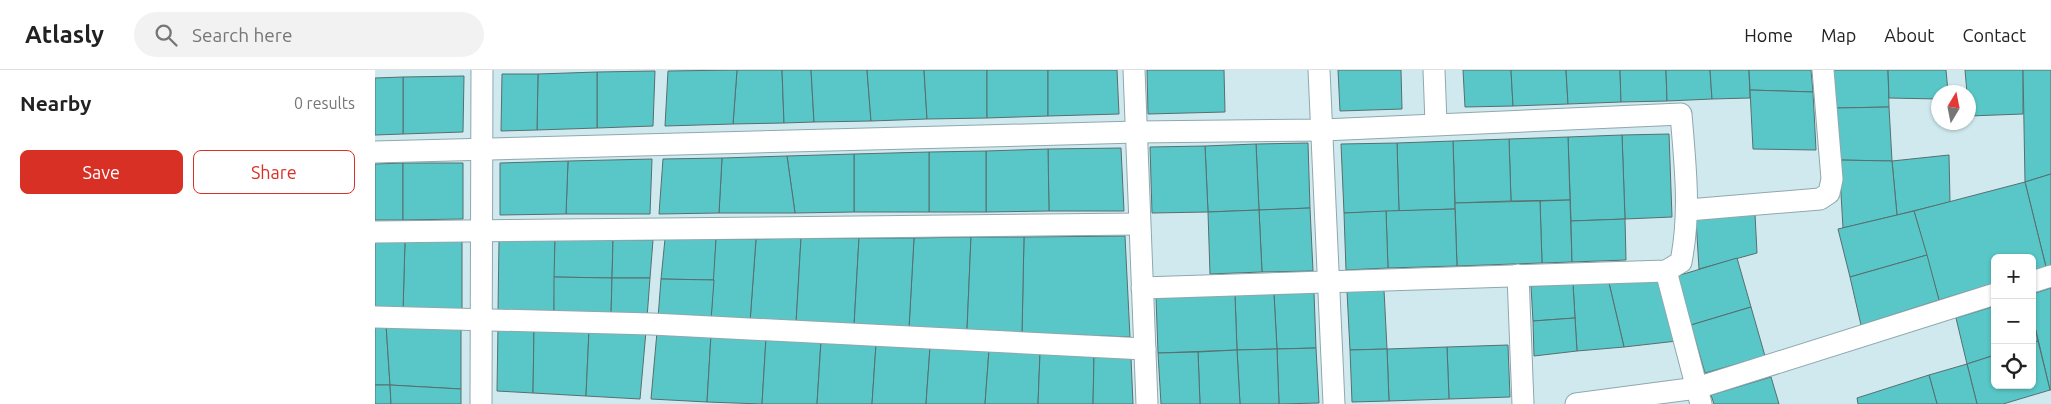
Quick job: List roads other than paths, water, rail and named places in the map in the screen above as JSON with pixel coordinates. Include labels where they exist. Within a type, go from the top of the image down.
[{"type":"street","points":[[483,70],[485,404]]},
{"type":"street","points":[[1134,70],[1147,404]]},
{"type":"street","points":[[1319,70],[1334,404]]},
{"type":"street","points":[[1434,70],[1436,123]]},
{"type":"street","points":[[1688,210],[1820,199],[1829,193],[1832,179],[1823,70]]},
{"type":"street","points":[[375,152],[1137,132],[1323,130],[1436,123],[1681,114],[1688,210],[1681,262],[1666,271],[1142,288]]},
{"type":"street","points":[[375,232],[1139,224]]},
{"type":"street","points":[[1666,271],[1699,396]]},
{"type":"street","points":[[1518,275],[1523,404]]},
{"type":"street","points":[[2036,281],[2051,276]]},
{"type":"street","points":[[1576,404],[1699,396],[1991,295]]},
{"type":"street","points":[[375,317],[653,324],[1145,349]]}]
